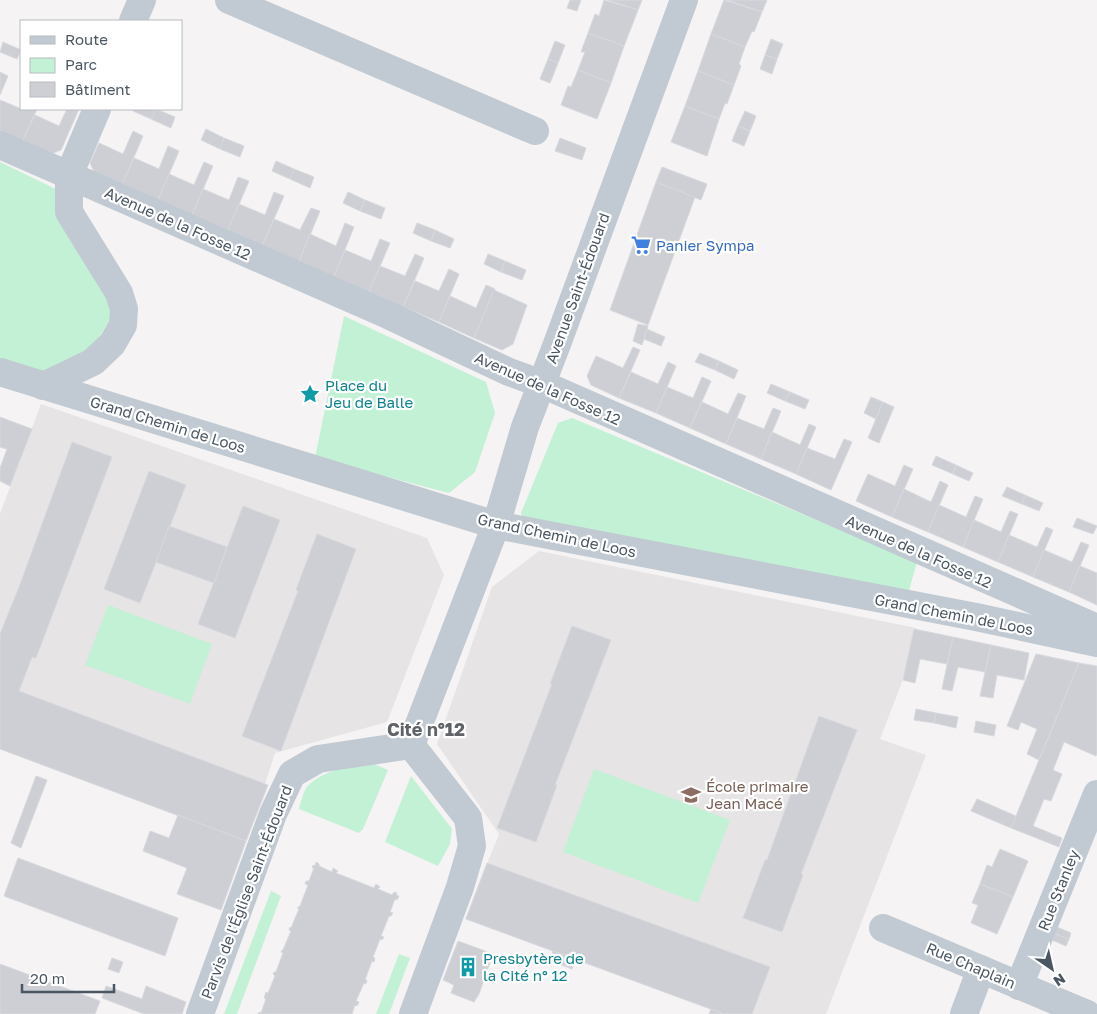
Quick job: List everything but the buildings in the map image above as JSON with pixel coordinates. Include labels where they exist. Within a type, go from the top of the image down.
[{"type":"street","points":[[133,20],[142,0]]},
{"type":"street","points":[[229,0],[535,131]]},
{"type":"street","name":"Avenue Saint-Édouard","points":[[411,745],[496,525],[525,427],[684,0]]},
{"type":"street","points":[[43,386],[93,362],[112,344],[123,325],[124,309],[119,293],[69,212],[69,175],[97,110]]},
{"type":"street","name":"Avenue de la Fosse 12","points":[[0,145],[388,315],[509,372],[542,384],[1097,628]]},
{"type":"street","name":"Grand Chemin de Loos","points":[[0,372],[496,525],[967,615],[1097,642]]},
{"type":"street","points":[[411,745],[468,818],[472,846],[460,887],[412,1014]]},
{"type":"street","name":"Parvis de l'Église Saint-Édouard","points":[[200,1014],[273,814],[292,774],[318,759],[411,745]]},
{"type":"street","name":"Rue Stanley","points":[[1019,986],[1097,794]]},
{"type":"street","name":"Rue Chaplain","points":[[883,928],[1087,1014]]},
{"type":"street","points":[[964,1014],[981,969]]},
{"type":"shaded area","points":[[41,404],[427,538],[444,575],[387,722],[275,753],[247,841],[0,749],[0,514]]},
{"type":"shaded area","name":"École primaire Jean Macé","points":[[539,551],[916,628],[904,677],[880,739],[926,755],[826,1014],[724,1014],[465,919],[499,834],[437,744],[492,587]]},
{"type":"green space","points":[[0,162],[66,194],[123,298],[92,349],[39,374],[0,362]]},
{"type":"green space","points":[[344,316],[486,382],[495,413],[475,472],[449,493],[315,458]]},
{"type":"green space","points":[[572,418],[917,562],[908,594],[524,523],[521,513],[558,423]]},
{"type":"green space","points":[[108,605],[212,644],[190,704],[85,665]]},
{"type":"green space","points":[[374,764],[388,770],[363,829],[359,833],[299,809],[307,787],[321,776],[348,767]]},
{"type":"green space","points":[[594,769],[730,820],[698,903],[563,852]]},
{"type":"green space","points":[[411,776],[452,829],[450,844],[438,866],[385,842]]},
{"type":"green space","points":[[271,891],[281,896],[237,1014],[224,1014]]},
{"type":"green space","points":[[399,954],[410,958],[389,1014],[376,1014]]},
{"type":"place","name":"Panier Sympa","points":[[641,245]]},
{"type":"place","name":"Place du Jeu de Balle","points":[[310,394]]},
{"type":"place","name":"École primaire Jean Macé","points":[[691,795]]},
{"type":"place","name":"Presbytère de la Cité n° 12","points":[[468,967]]},
{"type":"district","name":"Cité n°12","points":[[426,729]]}]
